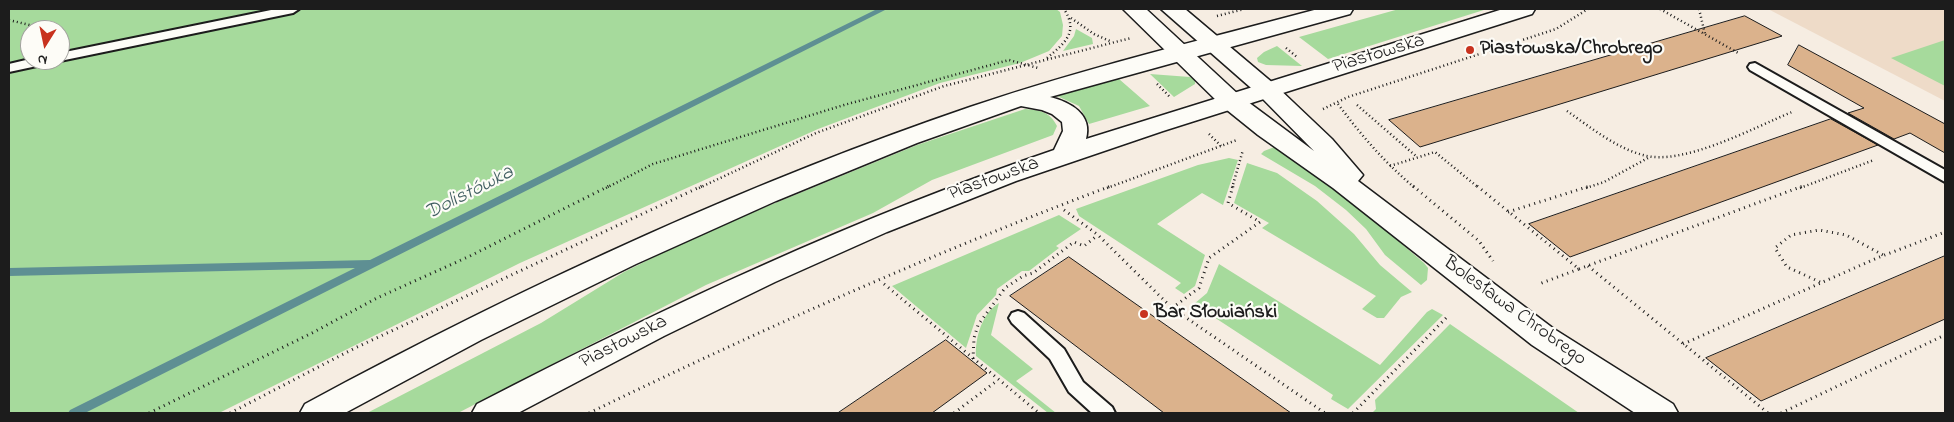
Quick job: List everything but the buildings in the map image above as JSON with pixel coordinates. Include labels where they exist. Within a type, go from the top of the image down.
[{"type":"main road","name":"Bolesława Chrobrego","points":[[1134,9],[1231,101],[1267,130],[1372,205],[1443,262],[1536,331],[1660,413]]},
{"type":"main road","name":"Bolesława Chrobrego","points":[[1172,9],[1266,89],[1344,166],[1372,205]]},
{"type":"main road","points":[[317,413],[344,403],[502,316],[694,226],[848,161],[1016,100],[1342,9]]},
{"type":"main road","name":"Piastowska","points":[[489,413],[638,334],[825,248],[933,202],[1063,156],[1266,89],[1524,9]]},
{"type":"main road","points":[[1016,100],[1045,102],[1062,108],[1074,119],[1076,130],[1073,144],[1063,156]]},
{"type":"lane","points":[[70,55],[293,9]]},
{"type":"lane","points":[[1755,67],[1945,177]]},
{"type":"lane","points":[[1018,318],[1057,354],[1076,386],[1105,413]]},
{"type":"path","points":[[1064,9],[1071,18],[1094,34],[1114,43]]},
{"type":"path","points":[[1296,119],[1338,104],[1348,97],[1556,29],[1588,9]]},
{"type":"path","points":[[1660,9],[1744,56]]},
{"type":"path","points":[[1699,9],[1705,34]]},
{"type":"path","points":[[1238,10],[1348,97]]},
{"type":"path","points":[[1046,59],[1061,47],[1069,35],[1072,27],[1071,18]]},
{"type":"path","points":[[149,413],[312,333],[377,298],[470,256],[653,164],[844,105],[1009,60],[1045,70]]},
{"type":"path","points":[[1338,104],[1360,134],[1389,166],[1479,240]]},
{"type":"path","points":[[1357,105],[1418,158]]},
{"type":"path","points":[[1508,212],[1604,182],[1649,157],[1672,155],[1722,141],[1800,109],[1827,109]]},
{"type":"path","points":[[1567,111],[1610,139],[1649,157]]},
{"type":"path","points":[[589,413],[740,340],[888,275],[1057,205],[1267,130]]},
{"type":"path","points":[[1172,308],[1199,288],[1210,258],[1260,222],[1228,203],[1243,150]]},
{"type":"path","points":[[1539,284],[1900,151]]},
{"type":"path","points":[[1389,166],[1435,152],[1579,269]]},
{"type":"path","points":[[1064,210],[1098,235],[1172,308],[1325,413]]},
{"type":"path","points":[[1821,282],[1787,267],[1775,248],[1791,235],[1819,230],[1846,235],[1883,256]]},
{"type":"path","points":[[1683,344],[1821,282],[1945,232]]},
{"type":"path","points":[[973,359],[972,343],[981,317],[1004,294],[1005,288],[1023,276],[1033,273],[1074,242],[1084,246],[1098,235]]},
{"type":"path","points":[[1588,266],[1768,413]]},
{"type":"path","points":[[884,284],[1039,413]]},
{"type":"path","points":[[1354,413],[1448,316]]},
{"type":"path","points":[[1781,413],[1945,335]]},
{"type":"path","points":[[954,413],[998,380]]},
{"type":"shaded area","points":[[1768,9],[1945,9],[1945,101]]},
{"type":"green space","points":[[9,9],[1056,9],[1060,12],[1063,25],[1062,36],[1049,51],[1020,63],[940,83],[818,129],[520,263],[219,413],[9,413]]},
{"type":"green space","points":[[1399,9],[1487,9],[1328,59],[1299,37]]},
{"type":"green space","points":[[1076,29],[1092,38],[1093,44],[1063,51],[1074,36]]},
{"type":"green space","points":[[1945,40],[1945,86],[1891,58]]},
{"type":"green space","points":[[1277,46],[1302,66],[1266,65],[1258,62],[1257,58],[1264,52]]},
{"type":"green space","points":[[1150,74],[1190,77],[1195,80],[1195,84],[1174,97]]},
{"type":"green space","points":[[1119,79],[1150,106],[1089,124],[1079,106],[1057,96]]},
{"type":"green space","points":[[1025,109],[1040,111],[1048,115],[1057,126],[1053,135],[932,180],[873,213],[706,285],[458,413],[367,413],[541,323],[624,272],[702,233],[917,145]]},
{"type":"green space","points":[[1277,146],[1382,227],[1424,263],[1428,268],[1427,280],[1421,285],[1385,255],[1366,229],[1346,210],[1315,186],[1261,154]]},
{"type":"green space","points":[[1229,158],[1238,160],[1223,205],[1202,193],[1157,224],[1205,255],[1195,286],[1184,294],[1175,288],[1181,283],[1079,216],[1076,209],[1198,165]]},
{"type":"green space","points":[[1247,163],[1277,173],[1317,201],[1354,234],[1380,265],[1412,292],[1401,297],[1384,318],[1377,318],[1362,309],[1376,296],[1262,228],[1269,223],[1234,203]]},
{"type":"green space","points":[[1059,215],[1081,229],[1056,246],[1059,248],[1029,271],[1022,271],[997,289],[996,295],[977,315],[966,348],[892,286]]},
{"type":"green space","points":[[1219,264],[1380,365],[1427,312],[1432,309],[1443,315],[1348,409],[1331,399],[1333,395],[1194,304],[1207,293]]},
{"type":"green space","points":[[999,303],[991,335],[1033,369],[1016,381],[1056,413],[1048,413],[976,356],[978,334],[984,319],[993,307]]},
{"type":"green space","points":[[1450,324],[1579,413],[1372,413],[1376,409],[1375,400]]},
{"type":"waterway","name":"Dolistówka","points":[[74,413],[883,9]]},
{"type":"waterway","points":[[9,272],[370,264]]},
{"type":"place","name":"Piastowska/Chrobrego","points":[[1470,50]]},
{"type":"place","name":"Bar Słowiański","points":[[1144,314]]}]
